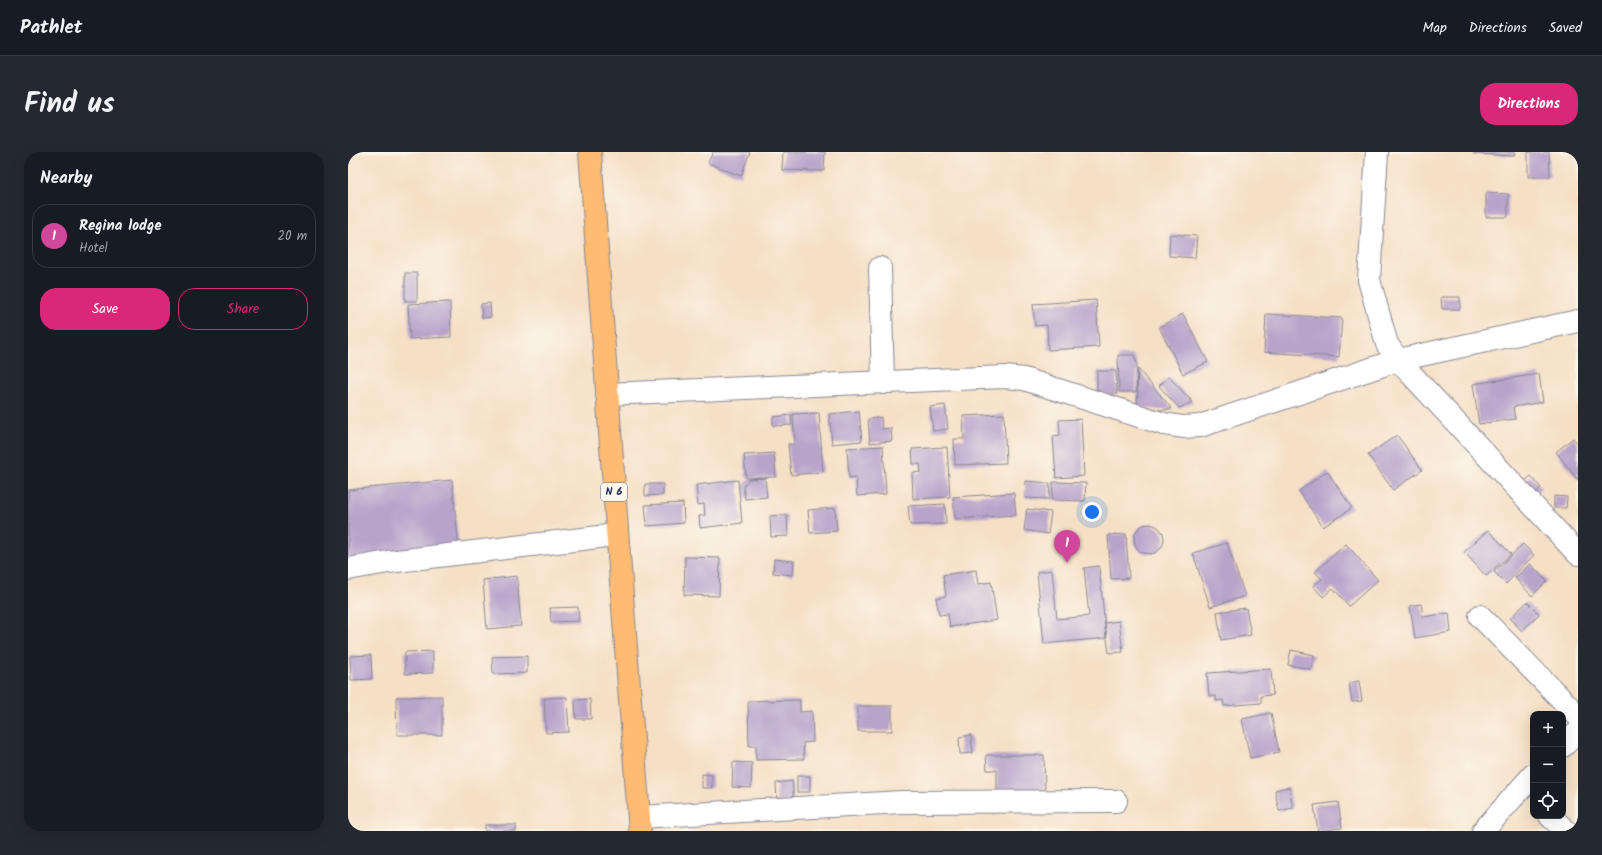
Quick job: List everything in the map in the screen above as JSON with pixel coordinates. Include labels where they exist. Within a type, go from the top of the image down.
[{"type":"main road","name":"N 6","points":[[590,152],[616,535],[640,824]]},
{"type":"street","points":[[1377,152],[1369,280],[1387,344],[1398,360],[1578,554]]},
{"type":"street","points":[[880,268],[883,383]]},
{"type":"street","points":[[607,394],[1005,377],[1024,379],[1164,424],[1182,427],[1200,426],[1398,360],[1578,321]]},
{"type":"street","points":[[348,569],[388,562],[616,535]]},
{"type":"street","points":[[1480,616],[1578,716]]},
{"type":"street","points":[[1566,743],[1578,732]]},
{"type":"street","points":[[1483,831],[1529,788]]},
{"type":"street","points":[[640,824],[902,802],[1116,801]]},
{"type":"street","points":[[1553,819],[1566,831]]},
{"type":"building","points":[[713,152],[750,152],[741,176],[708,163]]},
{"type":"building","points":[[783,152],[825,152],[824,171],[782,170]]},
{"type":"building","points":[[1474,152],[1515,152],[1514,156],[1474,154]]},
{"type":"building","points":[[1528,152],[1549,152],[1550,177],[1528,177]]},
{"type":"building","points":[[1486,193],[1508,194],[1508,217],[1486,217]]},
{"type":"building","points":[[1170,234],[1197,236],[1195,258],[1169,256]]},
{"type":"building","points":[[405,273],[417,273],[417,301],[405,301]]},
{"type":"building","points":[[1441,297],[1460,297],[1460,309],[1442,309]]},
{"type":"building","points":[[1096,300],[1099,347],[1048,350],[1047,325],[1035,326],[1033,304]]},
{"type":"building","points":[[450,302],[451,337],[410,339],[408,304]]},
{"type":"building","points":[[490,303],[491,317],[482,318],[481,304]]},
{"type":"building","points":[[1183,314],[1208,362],[1183,374],[1159,327]]},
{"type":"building","points":[[1266,314],[1342,318],[1339,357],[1264,352]]},
{"type":"building","points":[[1118,355],[1134,355],[1137,363],[1136,392],[1119,392]]},
{"type":"building","points":[[1138,369],[1172,409],[1160,410],[1137,407]]},
{"type":"building","points":[[1097,371],[1116,371],[1117,394],[1097,394]]},
{"type":"building","points":[[1539,374],[1543,402],[1513,407],[1515,419],[1479,424],[1473,384]]},
{"type":"building","points":[[1169,377],[1193,402],[1179,408],[1159,386]]},
{"type":"building","points":[[945,405],[948,429],[933,431],[930,407]]},
{"type":"building","points":[[859,411],[862,441],[832,444],[829,414]]},
{"type":"building","points":[[819,413],[823,472],[791,475],[788,444],[795,444],[793,414]]},
{"type":"building","points":[[1004,414],[1006,463],[955,465],[954,439],[964,439],[963,416]]},
{"type":"building","points":[[791,415],[792,425],[773,426],[773,417]]},
{"type":"building","points":[[881,417],[882,429],[891,428],[892,441],[870,443],[868,419]]},
{"type":"building","points":[[1081,419],[1084,476],[1056,478],[1053,436],[1060,435],[1059,420]]},
{"type":"building","points":[[1397,435],[1422,470],[1393,490],[1368,455]]},
{"type":"building","points":[[1573,438],[1578,444],[1578,480],[1556,452]]},
{"type":"building","points":[[883,446],[886,494],[857,496],[856,477],[849,478],[847,448]]},
{"type":"building","points":[[947,447],[950,497],[913,499],[912,473],[921,472],[920,464],[913,464],[912,449]]},
{"type":"building","points":[[774,453],[776,477],[746,478],[744,455]]},
{"type":"building","points":[[1327,471],[1352,508],[1323,527],[1299,491]]},
{"type":"building","points":[[1531,476],[1541,488],[1531,497],[1520,485]]},
{"type":"building","points":[[765,478],[767,497],[745,499],[743,486],[749,479]]},
{"type":"building","points":[[452,480],[459,548],[348,559],[348,490]]},
{"type":"building","points":[[738,480],[742,523],[700,528],[699,516],[705,515],[704,504],[698,505],[696,485]]},
{"type":"building","points":[[1026,481],[1050,483],[1049,499],[1025,498]]},
{"type":"building","points":[[1053,482],[1086,483],[1085,501],[1052,500]]},
{"type":"building","points":[[645,484],[663,484],[663,495],[645,496]]},
{"type":"building","points":[[1014,493],[1016,515],[955,519],[953,497]]},
{"type":"building","points":[[1554,496],[1567,497],[1566,508],[1554,508]]},
{"type":"building","points":[[683,503],[684,523],[647,526],[645,505]]},
{"type":"building","points":[[945,504],[946,524],[910,525],[908,506]]},
{"type":"building","points":[[835,508],[837,531],[810,533],[808,510]]},
{"type":"building","points":[[1027,509],[1051,512],[1048,534],[1024,530]]},
{"type":"building","points":[[787,515],[788,536],[771,537],[770,516]]},
{"type":"building","points":[[1149,524],[1160,528],[1164,539],[1160,550],[1149,554],[1138,550],[1134,539],[1138,528]]},
{"type":"building","points":[[1488,530],[1511,554],[1486,576],[1464,552]]},
{"type":"building","points":[[1126,534],[1129,578],[1111,579],[1108,535]]},
{"type":"building","points":[[1227,543],[1245,596],[1210,607],[1193,553]]},
{"type":"building","points":[[1346,544],[1378,580],[1349,606],[1333,588],[1323,597],[1313,586],[1322,579],[1315,572]]},
{"type":"building","points":[[1523,544],[1534,555],[1506,584],[1494,572]]},
{"type":"building","points":[[685,557],[720,558],[719,596],[684,595]]},
{"type":"building","points":[[774,559],[794,561],[793,575],[773,573]]},
{"type":"building","points":[[1530,564],[1547,581],[1532,596],[1515,578]]},
{"type":"building","points":[[1099,566],[1106,638],[1044,644],[1037,572],[1052,570],[1057,619],[1089,616],[1084,568]]},
{"type":"building","points":[[976,570],[978,584],[991,582],[997,620],[950,627],[948,614],[939,615],[936,598],[946,596],[943,575]]},
{"type":"building","points":[[517,576],[521,626],[487,629],[483,580]]},
{"type":"building","points":[[1527,602],[1539,614],[1522,631],[1510,618]]},
{"type":"building","points":[[1421,604],[1423,617],[1449,613],[1451,632],[1415,638],[1410,606]]},
{"type":"building","points":[[578,607],[579,621],[551,622],[550,608]]},
{"type":"building","points":[[1246,608],[1251,635],[1221,640],[1217,612]]},
{"type":"building","points":[[1119,621],[1123,652],[1109,653],[1105,623]]},
{"type":"building","points":[[1291,650],[1314,655],[1311,669],[1288,665]]},
{"type":"building","points":[[433,651],[433,673],[405,674],[405,652]]},
{"type":"building","points":[[371,655],[372,679],[351,680],[350,656]]},
{"type":"building","points":[[527,656],[527,673],[493,674],[492,657]]},
{"type":"building","points":[[1271,669],[1273,695],[1261,696],[1261,703],[1224,706],[1223,700],[1216,701],[1216,696],[1209,696],[1207,673]]},
{"type":"building","points":[[1359,681],[1362,701],[1352,702],[1349,683]]},
{"type":"building","points":[[442,696],[442,735],[397,735],[396,697]]},
{"type":"building","points":[[567,697],[569,732],[546,733],[544,698]]},
{"type":"building","points":[[590,699],[591,719],[576,719],[575,700]]},
{"type":"building","points":[[800,700],[800,712],[812,711],[813,742],[803,743],[804,759],[756,760],[756,746],[749,746],[748,701]]},
{"type":"building","points":[[858,706],[892,706],[892,731],[858,731]]},
{"type":"building","points":[[1271,713],[1279,752],[1250,758],[1242,719]]},
{"type":"building","points":[[971,735],[973,753],[960,754],[959,737]]},
{"type":"building","points":[[986,755],[1044,755],[1045,792],[997,792],[997,770],[987,770]]},
{"type":"building","points":[[733,762],[752,763],[751,788],[732,787]]},
{"type":"building","points":[[702,774],[712,775],[712,788],[702,788]]},
{"type":"building","points":[[797,776],[810,776],[810,792],[797,792]]},
{"type":"building","points":[[792,781],[794,801],[777,803],[776,783]]},
{"type":"building","points":[[1289,787],[1293,808],[1279,811],[1275,790]]},
{"type":"building","points":[[1338,802],[1342,828],[1318,831],[1314,805]]},
{"type":"building","points":[[485,825],[516,825],[516,831],[485,831]]},
{"type":"place","name":"Regina lodge","points":[[1067,563]]}]
